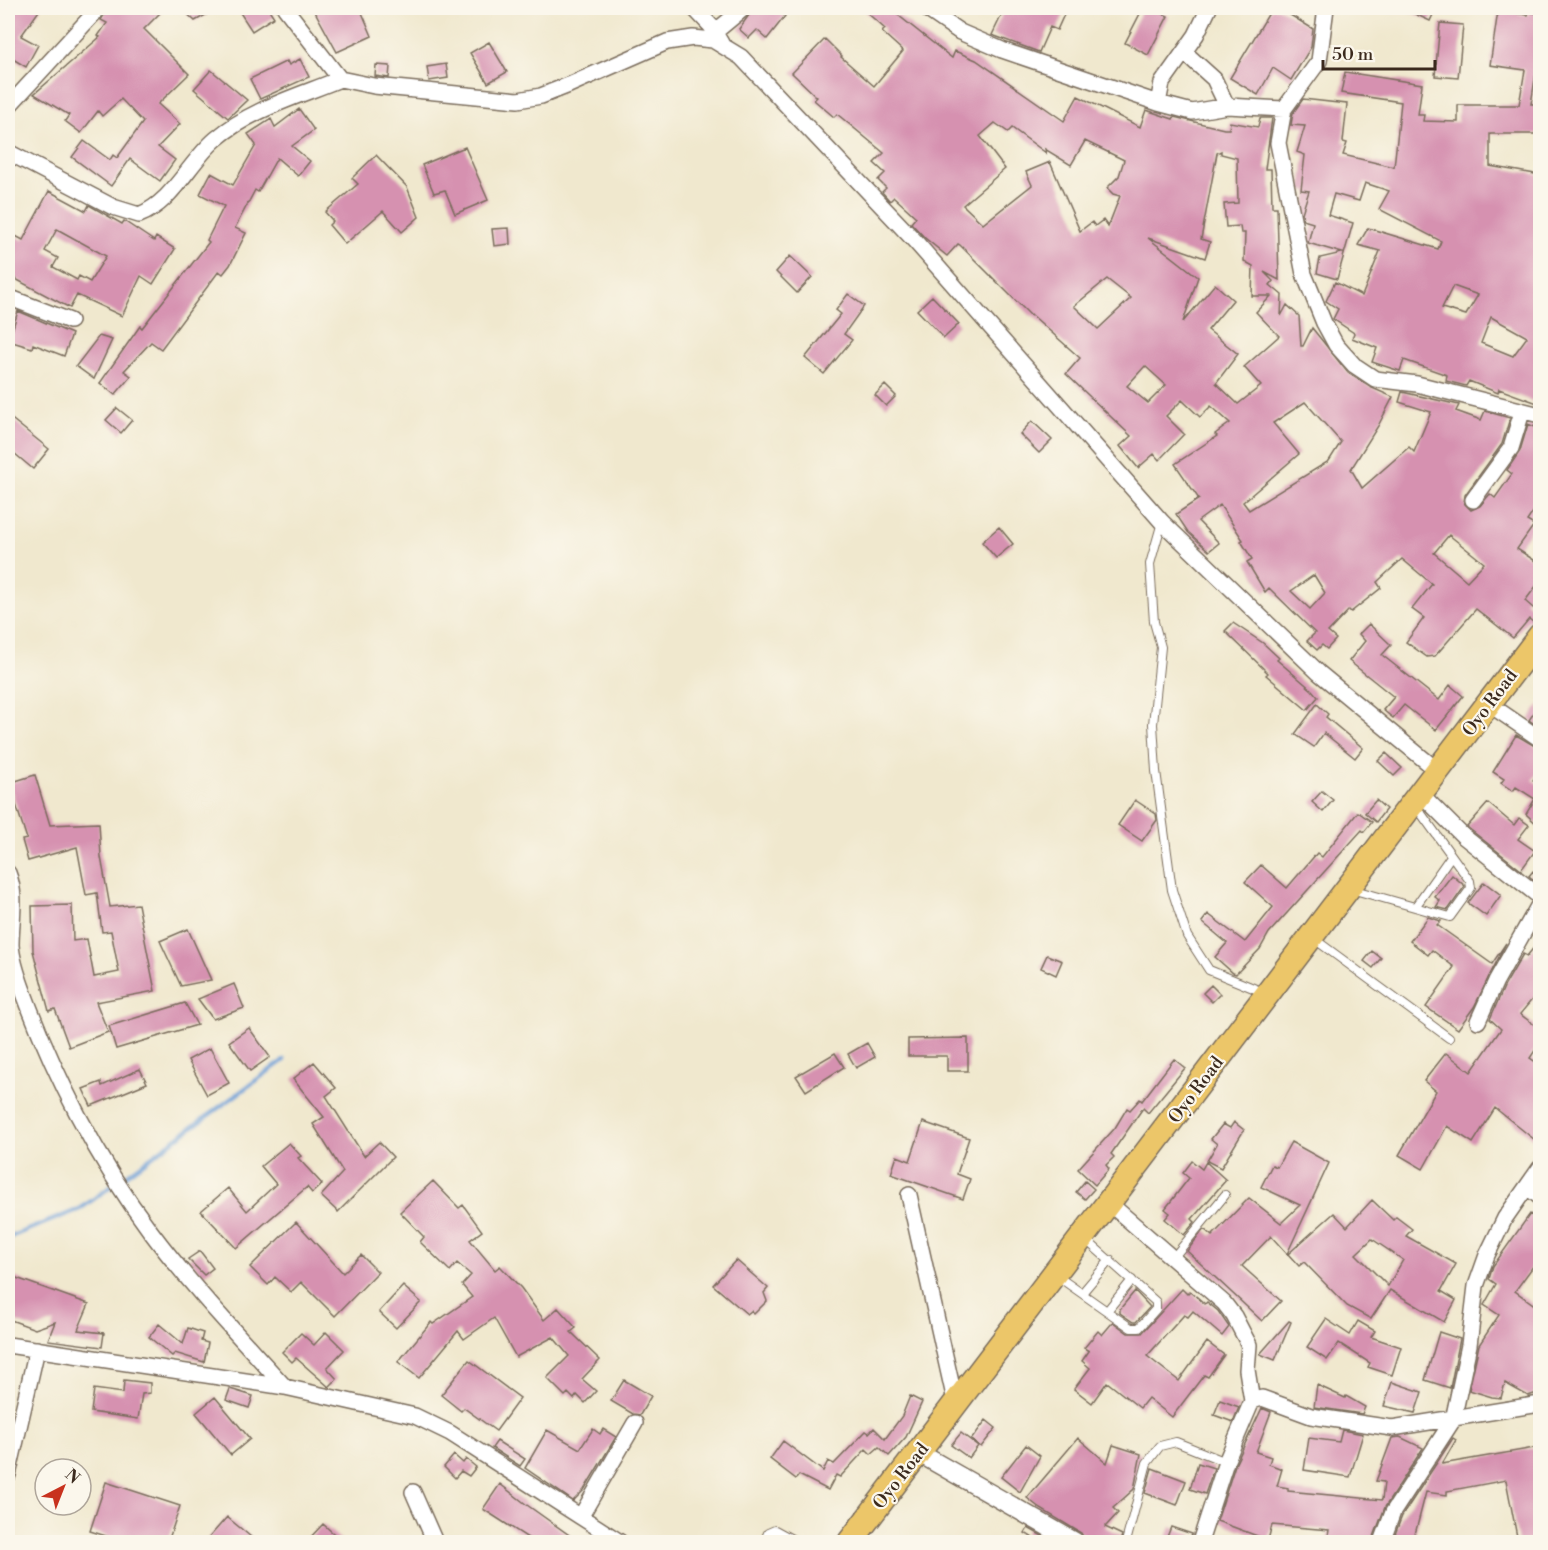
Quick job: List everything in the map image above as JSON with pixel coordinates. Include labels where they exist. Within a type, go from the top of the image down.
[{"type":"highway","name":"Oyo Road","points":[[850,1542],[1540,636]]},
{"type":"street","points":[[8,107],[99,8]]},
{"type":"street","points":[[285,8],[340,79]]},
{"type":"street","points":[[694,8],[718,37],[788,104],[914,240],[1162,522],[1319,673],[1438,771]]},
{"type":"street","points":[[8,152],[113,207],[139,215],[160,203],[202,153],[232,127],[261,111],[340,79],[374,86],[518,100],[551,93],[667,42],[718,37],[744,8]]},
{"type":"street","points":[[925,8],[960,32],[1002,50],[1158,103],[1192,112],[1227,106],[1284,109]]},
{"type":"street","points":[[1158,103],[1162,83],[1184,52],[1209,8]]},
{"type":"street","points":[[1326,8],[1319,61],[1284,109],[1278,143],[1304,274],[1336,345],[1354,365],[1375,379],[1417,384],[1540,415]]},
{"type":"street","points":[[1184,52],[1214,79],[1227,106]]},
{"type":"street","points":[[8,297],[70,321]]},
{"type":"street","points":[[1473,500],[1511,448],[1522,412]]},
{"type":"street","points":[[1490,704],[1540,739]]},
{"type":"street","points":[[1417,799],[1540,897]]},
{"type":"street","points":[[8,873],[13,903],[10,958],[63,1082],[102,1160],[150,1230],[188,1278],[285,1387]]},
{"type":"street","points":[[1478,1021],[1496,981],[1540,903]]},
{"type":"street","points":[[1382,1542],[1393,1512],[1453,1420],[1469,1345],[1476,1286],[1487,1255],[1505,1218],[1540,1167]]},
{"type":"street","points":[[1527,1187],[1540,1197]]},
{"type":"street","points":[[909,1195],[956,1405]]},
{"type":"street","points":[[1109,1203],[1224,1302],[1249,1345],[1247,1370],[1252,1401],[1226,1462],[1200,1542]]},
{"type":"street","points":[[8,1345],[285,1387],[414,1416],[450,1433],[620,1542]]},
{"type":"street","points":[[8,1475],[37,1349]]},
{"type":"street","points":[[1252,1401],[1262,1398],[1311,1416],[1392,1428],[1453,1420],[1540,1404]]},
{"type":"street","points":[[581,1516],[635,1423]]},
{"type":"street","points":[[919,1453],[1075,1542]]},
{"type":"street","points":[[413,1492],[435,1542]]},
{"type":"lane","points":[[1162,522],[1150,564],[1154,622],[1161,647],[1153,724],[1156,771],[1168,845],[1172,890],[1187,936],[1209,970],[1226,979],[1269,994]]},
{"type":"lane","points":[[1349,889],[1450,917],[1455,914],[1471,888],[1470,881],[1451,856],[1417,799]]},
{"type":"lane","points":[[1415,907],[1451,856]]},
{"type":"lane","points":[[1312,937],[1449,1038]]},
{"type":"lane","points":[[1173,1258],[1225,1195]]},
{"type":"lane","points":[[1055,1274],[1135,1329],[1156,1309],[1156,1302],[1083,1237]]},
{"type":"lane","points":[[1082,1293],[1110,1260]]},
{"type":"lane","points":[[1107,1311],[1132,1280]]},
{"type":"lane","points":[[1126,1542],[1147,1463],[1160,1446],[1176,1442],[1226,1462]]},
{"type":"lane","points":[[764,1542],[768,1533],[775,1530],[796,1542]]},
{"type":"building","points":[[14,8],[41,8],[21,36],[38,45],[26,67],[8,56],[8,17]]},
{"type":"building","points":[[108,8],[165,8],[144,29],[189,74],[158,104],[180,124],[158,147],[175,160],[160,181],[130,159],[111,186],[72,157],[84,141],[110,160],[113,155],[117,158],[143,122],[121,99],[102,116],[98,111],[81,133],[65,121],[69,115],[34,94],[100,37],[98,36],[107,23],[101,20]]},
{"type":"building","points":[[181,8],[218,8],[195,21]]},
{"type":"building","points":[[237,8],[268,8],[274,17],[252,31]]},
{"type":"building","points":[[313,8],[360,8],[372,36],[337,52]]},
{"type":"building","points":[[754,8],[775,8],[785,16],[767,39],[757,30],[749,38],[739,29]]},
{"type":"building","points":[[862,8],[889,8],[952,58],[955,51],[976,60],[1064,121],[1078,96],[1140,127],[1146,110],[1173,119],[1174,117],[1224,129],[1229,129],[1230,122],[1258,127],[1260,118],[1272,118],[1265,169],[1271,169],[1272,207],[1277,207],[1279,280],[1264,272],[1273,281],[1270,285],[1282,295],[1281,316],[1287,305],[1299,316],[1301,346],[1312,328],[1348,373],[1370,387],[1393,397],[1351,469],[1362,488],[1409,447],[1414,452],[1431,412],[1399,402],[1402,392],[1459,405],[1456,411],[1481,420],[1485,411],[1510,418],[1502,444],[1465,495],[1464,503],[1471,510],[1480,506],[1490,494],[1495,498],[1512,474],[1507,470],[1520,451],[1528,424],[1540,429],[1540,502],[1527,521],[1534,525],[1517,549],[1540,564],[1540,581],[1525,601],[1540,614],[1533,622],[1529,619],[1513,638],[1476,609],[1435,656],[1427,657],[1406,642],[1424,618],[1412,609],[1432,584],[1402,559],[1377,582],[1381,588],[1351,612],[1349,610],[1328,632],[1336,639],[1327,649],[1322,645],[1317,650],[1307,641],[1315,633],[1269,588],[1265,592],[1247,562],[1252,559],[1241,541],[1243,540],[1220,505],[1198,521],[1219,543],[1209,551],[1188,532],[1176,514],[1199,499],[1175,464],[1217,436],[1215,434],[1230,423],[1211,406],[1200,417],[1182,400],[1166,416],[1184,434],[1159,460],[1154,454],[1138,468],[1120,446],[1131,436],[1066,374],[1080,358],[1031,316],[960,245],[958,244],[947,256],[925,238],[911,223],[916,217],[894,197],[890,201],[882,192],[886,188],[878,180],[885,173],[874,163],[884,153],[837,114],[834,117],[814,100],[817,97],[792,73],[825,39],[841,57],[874,86],[903,51],[882,32],[885,29]],"holes":[[[995,123],[1008,132],[1012,128],[1046,153],[1045,149],[1071,165],[1085,141],[1124,160],[1119,176],[1107,188],[1113,194],[1120,196],[1108,227],[1103,220],[1095,226],[1092,222],[1080,231],[1050,162],[1026,172],[1032,185],[983,224],[963,205],[1005,169],[980,136]],[[1221,151],[1221,154],[1237,158],[1238,203],[1224,204],[1226,227],[1240,226],[1241,233],[1245,233],[1244,261],[1253,266],[1252,296],[1271,296],[1256,312],[1279,336],[1244,367],[1261,386],[1238,404],[1216,383],[1238,354],[1208,330],[1233,300],[1215,284],[1183,322],[1198,277],[1148,238],[1205,258],[1210,242],[1201,239],[1217,153]],[[1107,279],[1131,298],[1098,329],[1074,306]],[[1145,366],[1166,385],[1148,403],[1127,386]],[[1305,402],[1341,442],[1329,461],[1249,510],[1243,502],[1299,454],[1273,423]],[[1449,535],[1484,563],[1467,581],[1434,553]],[[1314,575],[1325,593],[1310,609],[1291,591]]]},
{"type":"building","points":[[1005,8],[1067,8],[1057,30],[1050,27],[1039,52],[992,35]]},
{"type":"building","points":[[1143,8],[1151,8],[1168,16],[1148,55],[1125,43]]},
{"type":"building","points":[[1272,8],[1279,8],[1313,29],[1311,47],[1291,80],[1273,68],[1258,95],[1230,78]]},
{"type":"building","points":[[1402,8],[1436,8],[1430,21]]},
{"type":"building","points":[[1498,11],[1528,15],[1529,12],[1540,14],[1540,73],[1536,73],[1531,104],[1540,104],[1540,134],[1490,134],[1490,166],[1540,175],[1540,404],[1499,389],[1498,393],[1469,381],[1466,386],[1446,381],[1447,375],[1404,360],[1400,371],[1372,362],[1377,348],[1352,338],[1354,333],[1333,319],[1338,309],[1326,301],[1335,282],[1362,296],[1380,251],[1358,245],[1368,228],[1438,249],[1441,241],[1379,209],[1389,191],[1365,183],[1359,201],[1334,194],[1328,215],[1353,223],[1337,279],[1317,273],[1320,258],[1342,253],[1308,243],[1313,223],[1303,220],[1302,213],[1309,191],[1301,190],[1305,155],[1297,152],[1305,126],[1291,125],[1293,113],[1303,99],[1347,104],[1343,142],[1347,143],[1343,155],[1394,167],[1401,102],[1341,93],[1345,72],[1422,84],[1418,115],[1424,115],[1423,121],[1458,122],[1458,105],[1519,105],[1525,70],[1490,65]],"holes":[[[1453,286],[1478,295],[1466,315],[1442,308]],[[1491,317],[1527,337],[1513,356],[1481,343]]]},
{"type":"building","points":[[1440,23],[1463,25],[1458,78],[1435,76]]},
{"type":"building","points":[[489,42],[507,72],[488,83],[470,53]]},
{"type":"building","points":[[300,59],[309,77],[260,99],[250,79],[287,61],[289,65]]},
{"type":"building","points":[[446,64],[448,78],[429,81],[427,67]]},
{"type":"building","points":[[376,65],[390,66],[389,78],[375,76]]},
{"type":"building","points":[[211,70],[247,100],[228,118],[194,89]]},
{"type":"building","points":[[299,109],[314,130],[292,146],[310,161],[298,176],[277,158],[258,192],[255,190],[235,228],[246,233],[230,265],[223,274],[219,271],[161,349],[151,342],[124,371],[131,376],[115,395],[100,383],[140,326],[142,328],[209,242],[207,240],[224,206],[200,194],[211,173],[233,185],[256,145],[248,134],[271,119],[275,127]]},
{"type":"building","points":[[465,147],[488,200],[455,214],[445,190],[434,193],[422,165]]},
{"type":"building","points":[[376,155],[407,187],[419,217],[402,232],[383,211],[345,244],[329,225],[333,221],[325,212],[358,184],[352,178]]},
{"type":"building","points":[[49,191],[86,211],[89,205],[122,224],[124,221],[154,241],[156,237],[175,249],[153,284],[141,276],[122,316],[77,295],[70,308],[8,275],[8,232],[23,240]],"holes":[[[57,229],[106,256],[90,282],[79,276],[77,280],[53,267],[58,258],[45,251]]]},
{"type":"building","points":[[509,228],[510,244],[494,246],[492,229]]},
{"type":"building","points":[[790,256],[812,277],[797,293],[776,272]]},
{"type":"building","points":[[848,294],[864,306],[844,334],[852,340],[824,374],[805,358],[841,314],[836,310]]},
{"type":"building","points":[[932,296],[959,324],[944,338],[917,310]]},
{"type":"building","points":[[18,311],[72,334],[64,356],[33,344],[32,348],[9,341]]},
{"type":"building","points":[[99,336],[112,340],[94,379],[76,366]]},
{"type":"building","points":[[885,385],[896,396],[886,406],[875,395]]},
{"type":"building","points":[[117,408],[132,420],[121,433],[106,420]]},
{"type":"building","points":[[8,416],[49,449],[33,469],[8,448]]},
{"type":"building","points":[[1032,421],[1052,440],[1039,453],[1020,434]]},
{"type":"building","points":[[999,527],[1013,544],[996,558],[982,542]]},
{"type":"building","points":[[1233,623],[1263,643],[1279,658],[1277,660],[1318,697],[1307,710],[1266,675],[1268,673],[1225,631]]},
{"type":"building","points":[[1369,624],[1391,645],[1382,655],[1439,700],[1450,685],[1463,696],[1436,730],[1404,705],[1393,718],[1383,710],[1394,697],[1349,661],[1365,641],[1359,634]]},
{"type":"building","points":[[1317,704],[1328,714],[1326,717],[1363,748],[1355,758],[1324,733],[1314,747],[1295,734]]},
{"type":"building","points":[[1540,704],[1540,728],[1529,720]]},
{"type":"building","points":[[1516,735],[1540,749],[1540,770],[1533,780],[1540,785],[1540,827],[1526,814],[1535,799],[1516,787],[1513,791],[1501,783],[1504,779],[1493,772]]},
{"type":"building","points":[[1386,753],[1402,768],[1394,776],[1378,761]]},
{"type":"building","points":[[35,775],[50,825],[99,823],[101,857],[110,907],[138,904],[155,991],[96,1002],[108,1032],[69,1047],[55,1009],[49,1011],[33,951],[32,906],[72,905],[73,941],[87,939],[94,977],[119,972],[111,931],[102,932],[97,893],[86,895],[77,847],[28,861],[22,840],[27,839],[9,783]]},
{"type":"building","points":[[1322,791],[1333,800],[1323,812],[1312,802]]},
{"type":"building","points":[[1135,800],[1156,814],[1157,820],[1142,841],[1118,825]]},
{"type":"building","points":[[1376,800],[1386,809],[1376,822],[1365,813]]},
{"type":"building","points":[[1488,803],[1514,825],[1519,818],[1529,825],[1518,839],[1535,851],[1521,870],[1467,827]]},
{"type":"building","points":[[1358,812],[1372,822],[1364,832],[1362,830],[1269,933],[1260,949],[1236,974],[1233,973],[1215,957],[1227,943],[1202,922],[1208,914],[1245,942],[1273,907],[1245,882],[1261,865],[1287,888],[1317,853],[1322,857]]},
{"type":"building","points":[[1533,871],[1540,877],[1540,885],[1529,876]]},
{"type":"building","points":[[1452,875],[1465,886],[1448,910],[1436,907],[1440,901],[1435,897]]},
{"type":"building","points":[[1484,882],[1501,895],[1486,916],[1468,903]]},
{"type":"building","points":[[1428,917],[1441,921],[1437,925],[1492,964],[1506,943],[1474,1007],[1458,1029],[1426,1007],[1454,967],[1432,950],[1428,955],[1410,941]]},
{"type":"building","points":[[188,929],[211,980],[181,986],[160,941]]},
{"type":"building","points":[[1540,940],[1540,990],[1520,1014],[1540,1029],[1540,1043],[1530,1058],[1540,1065],[1540,1144],[1495,1108],[1473,1143],[1447,1126],[1423,1169],[1399,1155],[1436,1091],[1424,1081],[1446,1053],[1471,1072],[1501,1029],[1490,1019],[1505,985],[1523,954],[1527,956]]},
{"type":"building","points":[[1372,951],[1381,958],[1373,968],[1364,961]]},
{"type":"building","points":[[1047,955],[1062,961],[1056,975],[1041,968]]},
{"type":"building","points":[[234,984],[244,1008],[213,1019],[198,999]]},
{"type":"building","points":[[1211,985],[1220,994],[1212,1002],[1203,993]]},
{"type":"building","points":[[185,1003],[197,1025],[116,1049],[109,1026]]},
{"type":"building","points":[[249,1028],[270,1057],[250,1071],[229,1042]]},
{"type":"building","points":[[968,1038],[968,1071],[947,1071],[947,1056],[908,1056],[908,1039]]},
{"type":"building","points":[[867,1043],[875,1057],[856,1068],[848,1054]]},
{"type":"building","points":[[210,1048],[229,1083],[207,1095],[188,1060]]},
{"type":"building","points":[[835,1053],[844,1067],[806,1091],[796,1076]]},
{"type":"building","points":[[1174,1059],[1185,1068],[1148,1113],[1143,1108],[1111,1154],[1114,1157],[1106,1165],[1109,1169],[1095,1185],[1078,1169],[1115,1128],[1127,1108],[1130,1110],[1140,1099],[1142,1101]]},
{"type":"building","points":[[314,1062],[336,1088],[326,1096],[364,1156],[379,1142],[393,1157],[338,1212],[321,1196],[343,1172],[313,1124],[324,1117],[293,1079]]},
{"type":"building","points":[[140,1069],[147,1083],[91,1106],[83,1089],[101,1082],[102,1086]]},
{"type":"building","points":[[923,1122],[969,1138],[957,1174],[970,1179],[963,1199],[891,1174],[897,1156],[910,1161]]},
{"type":"building","points":[[1234,1122],[1244,1130],[1221,1168],[1207,1161],[1217,1144],[1211,1139],[1223,1124],[1230,1128]]},
{"type":"building","points":[[1291,1142],[1329,1163],[1287,1254],[1271,1236],[1242,1266],[1281,1301],[1262,1321],[1187,1251],[1204,1229],[1212,1236],[1249,1198],[1281,1223],[1300,1205],[1261,1187],[1272,1165],[1277,1167]]},
{"type":"building","points":[[289,1143],[301,1156],[298,1158],[322,1184],[312,1193],[307,1187],[236,1248],[201,1211],[228,1188],[247,1211],[276,1184],[261,1166]]},
{"type":"building","points":[[1192,1161],[1202,1169],[1206,1162],[1226,1180],[1192,1219],[1195,1222],[1184,1235],[1165,1219],[1170,1213],[1165,1209],[1189,1178],[1183,1173]]},
{"type":"building","points":[[433,1181],[459,1208],[463,1205],[482,1231],[470,1240],[495,1270],[500,1266],[521,1288],[544,1320],[558,1308],[576,1328],[571,1332],[600,1360],[582,1379],[596,1391],[585,1403],[577,1395],[574,1399],[568,1393],[565,1396],[547,1378],[569,1356],[553,1337],[516,1357],[494,1318],[464,1339],[458,1331],[419,1378],[398,1362],[431,1322],[433,1324],[472,1297],[462,1285],[471,1275],[457,1263],[450,1271],[420,1242],[424,1237],[400,1212]]},
{"type":"building","points":[[1085,1181],[1094,1189],[1085,1199],[1076,1192]]},
{"type":"building","points":[[1372,1200],[1393,1220],[1396,1217],[1412,1229],[1406,1236],[1456,1264],[1441,1291],[1456,1300],[1444,1322],[1390,1290],[1371,1319],[1347,1306],[1304,1262],[1299,1266],[1288,1254],[1334,1213],[1347,1227]],"holes":[[[1372,1239],[1403,1260],[1388,1286],[1356,1254]]]},
{"type":"building","points":[[1530,1214],[1540,1222],[1540,1257],[1515,1291],[1540,1309],[1540,1392],[1528,1396],[1505,1383],[1501,1398],[1492,1397],[1469,1390],[1479,1345],[1499,1315],[1484,1305],[1496,1284],[1489,1279],[1493,1266]]},
{"type":"building","points":[[296,1222],[343,1273],[361,1255],[378,1272],[335,1316],[301,1282],[291,1292],[275,1277],[268,1285],[250,1267]]},
{"type":"building","points":[[200,1251],[213,1268],[204,1275],[188,1259]]},
{"type":"building","points":[[736,1260],[768,1288],[764,1293],[767,1301],[754,1314],[751,1311],[747,1314],[713,1285]]},
{"type":"building","points":[[8,1275],[89,1304],[78,1330],[104,1333],[102,1347],[48,1340],[55,1322],[35,1329],[8,1319]]},
{"type":"building","points":[[403,1286],[421,1302],[396,1328],[379,1312]]},
{"type":"building","points":[[1182,1289],[1187,1294],[1190,1291],[1205,1304],[1207,1302],[1218,1311],[1229,1327],[1222,1336],[1193,1311],[1188,1317],[1184,1315],[1147,1356],[1179,1381],[1207,1342],[1224,1355],[1208,1377],[1204,1375],[1172,1417],[1148,1398],[1140,1408],[1107,1382],[1092,1403],[1074,1389],[1090,1368],[1082,1361],[1089,1351],[1084,1348],[1098,1331],[1102,1335],[1113,1322],[1128,1333],[1142,1333]]},
{"type":"building","points":[[1135,1291],[1150,1307],[1136,1322],[1133,1322],[1120,1313],[1120,1309]]},
{"type":"building","points":[[1326,1319],[1350,1335],[1358,1321],[1375,1331],[1371,1337],[1401,1347],[1392,1375],[1368,1367],[1370,1363],[1339,1343],[1327,1360],[1307,1347]]},
{"type":"building","points":[[1289,1321],[1291,1322],[1275,1360],[1260,1354]]},
{"type":"building","points":[[159,1324],[183,1344],[188,1328],[203,1333],[201,1341],[208,1343],[204,1362],[175,1353],[172,1356],[149,1337]]},
{"type":"building","points":[[326,1332],[344,1350],[327,1368],[337,1379],[329,1387],[296,1358],[292,1362],[282,1352],[301,1333],[314,1345]]},
{"type":"building","points":[[1439,1332],[1460,1339],[1450,1388],[1425,1380]]},
{"type":"building","points":[[469,1360],[520,1398],[496,1431],[464,1408],[461,1411],[441,1395]]},
{"type":"building","points":[[124,1380],[150,1383],[150,1393],[142,1394],[138,1419],[91,1412],[94,1389],[123,1393]]},
{"type":"building","points":[[624,1380],[651,1396],[640,1415],[633,1414],[611,1401]]},
{"type":"building","points":[[1392,1382],[1422,1392],[1415,1413],[1384,1406]]},
{"type":"building","points":[[1317,1385],[1345,1398],[1346,1396],[1365,1407],[1362,1414],[1314,1407]]},
{"type":"building","points":[[230,1389],[253,1396],[249,1408],[226,1400]]},
{"type":"building","points":[[910,1396],[922,1402],[906,1437],[889,1456],[879,1447],[871,1454],[866,1449],[840,1477],[836,1475],[828,1490],[799,1475],[796,1479],[770,1459],[783,1441],[823,1471],[828,1461],[834,1464],[866,1431],[869,1433],[874,1428],[885,1439],[902,1416]]},
{"type":"building","points":[[215,1397],[250,1439],[231,1455],[196,1413]]},
{"type":"building","points":[[1220,1400],[1239,1407],[1233,1422],[1214,1415]]},
{"type":"building","points":[[1262,1408],[1271,1412],[1256,1452],[1271,1457],[1269,1464],[1282,1469],[1277,1486],[1288,1488],[1288,1491],[1382,1500],[1384,1482],[1376,1481],[1392,1438],[1400,1437],[1423,1448],[1385,1507],[1372,1542],[1327,1542],[1329,1530],[1272,1525],[1268,1540],[1217,1521],[1235,1465]]},
{"type":"building","points":[[986,1420],[996,1428],[981,1447],[971,1440]]},
{"type":"building","points":[[593,1429],[600,1434],[603,1429],[616,1437],[584,1490],[573,1501],[525,1468],[547,1430],[580,1449]]},
{"type":"building","points":[[1342,1430],[1363,1434],[1350,1477],[1304,1470],[1309,1438],[1339,1442]]},
{"type":"building","points":[[961,1433],[978,1446],[969,1458],[951,1445]]},
{"type":"building","points":[[1078,1438],[1107,1463],[1113,1445],[1141,1454],[1134,1489],[1113,1508],[1118,1513],[1105,1527],[1122,1535],[1120,1542],[1086,1542],[1081,1533],[1027,1498]]},
{"type":"building","points":[[1453,1438],[1456,1440],[1442,1464],[1540,1447],[1540,1539],[1518,1542],[1506,1480],[1447,1491],[1447,1495],[1426,1492],[1413,1542],[1392,1542],[1402,1516]]},
{"type":"building","points":[[497,1441],[525,1459],[520,1466],[492,1448]]},
{"type":"building","points":[[1026,1445],[1040,1456],[1020,1492],[1001,1477]]},
{"type":"building","points":[[454,1455],[463,1463],[466,1459],[476,1467],[469,1476],[461,1471],[455,1478],[444,1467]]},
{"type":"building","points":[[1198,1463],[1214,1468],[1205,1494],[1190,1489]]},
{"type":"building","points":[[1152,1468],[1186,1481],[1177,1505],[1145,1493]]},
{"type":"building","points":[[106,1482],[180,1506],[168,1542],[125,1542],[90,1531]]},
{"type":"building","points":[[500,1484],[579,1542],[534,1542],[483,1509]]},
{"type":"building","points":[[227,1517],[257,1542],[205,1542]]},
{"type":"building","points":[[323,1524],[343,1542],[306,1542]]},
{"type":"building","points":[[1171,1527],[1192,1534],[1190,1542],[1165,1542]]},
{"type":"building","points":[[1028,1528],[1053,1542],[1039,1542],[1025,1533]]},
{"type":"waterway","points":[[8,1240],[12,1236],[80,1209],[284,1060]]}]
